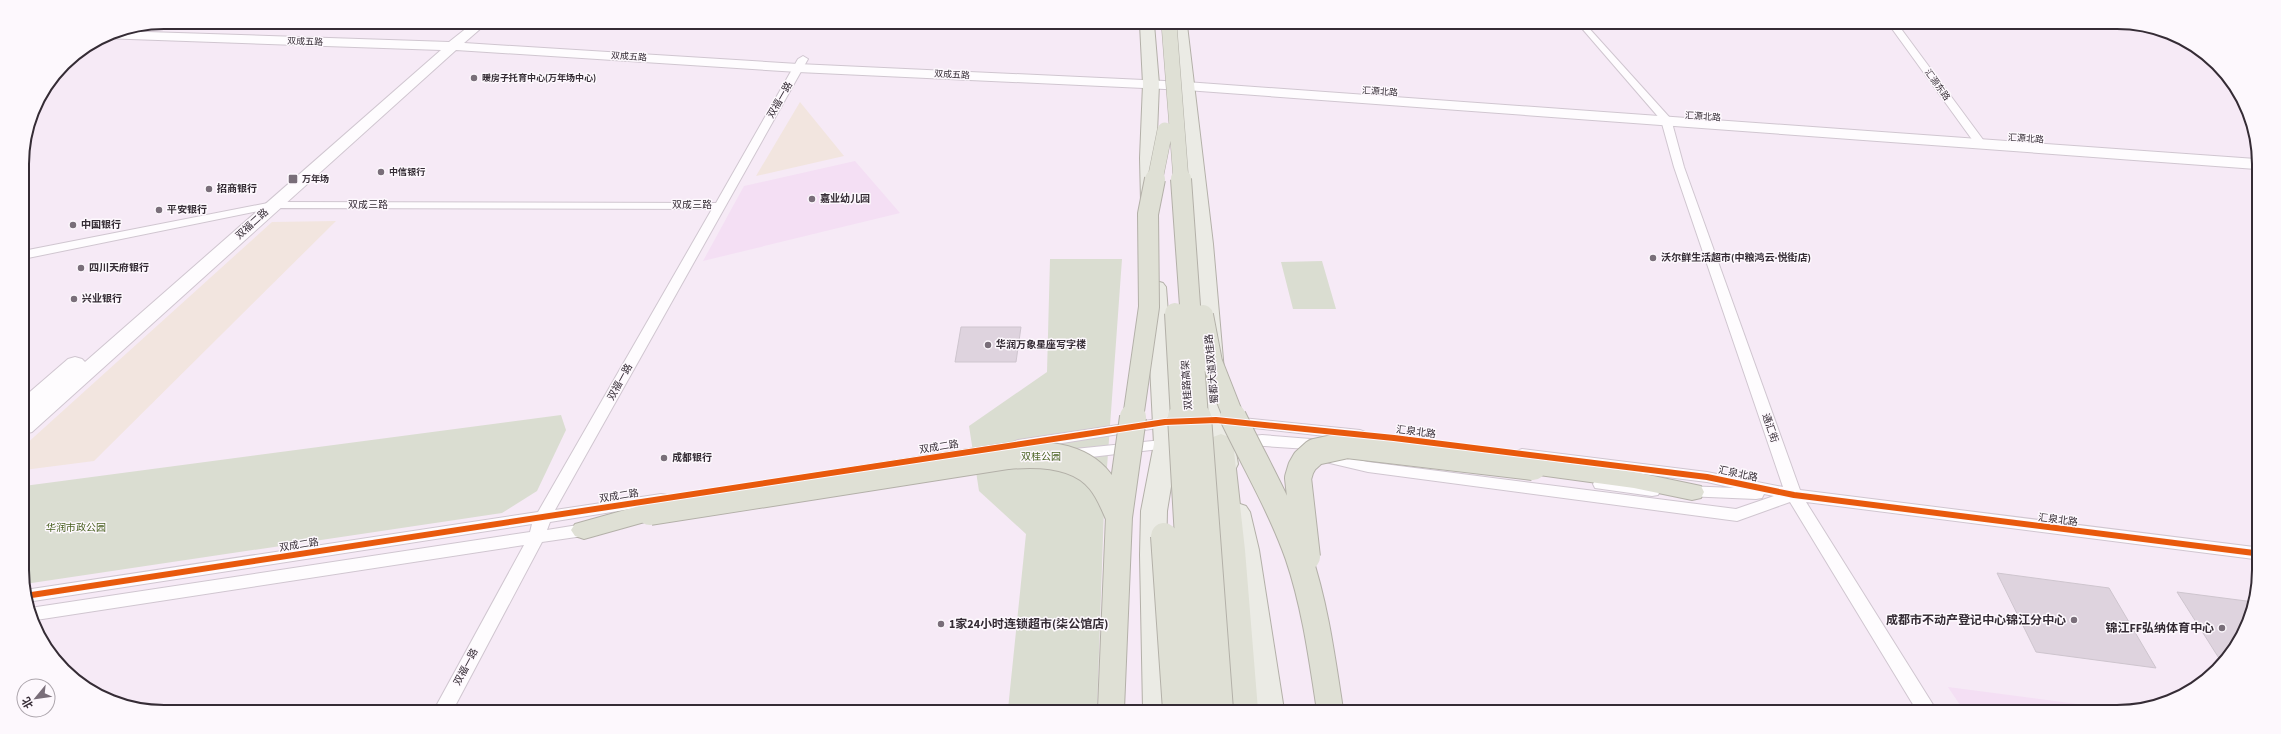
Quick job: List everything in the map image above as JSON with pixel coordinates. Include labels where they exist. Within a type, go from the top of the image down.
[{"type":"highway","name":"双桂路高架","points":[[1159,29],[1171,130],[1220,705]]},
{"type":"highway","name":"双桂路高架","points":[[1169,29],[1171,130],[1198,705]]},
{"type":"highway","points":[[1111,705],[1119,517],[1149,307],[1148,214],[1171,130]]},
{"type":"highway","points":[[1171,130],[1190,204],[1205,333],[1214,368],[1230,408],[1270,488],[1290,535],[1311,598]]},
{"type":"highway","points":[[1219,431],[1232,550],[1243,705]]},
{"type":"highway","points":[[1329,705],[1311,598],[1298,478],[1304,462],[1316,452],[1324,448],[1348,445],[1634,480],[1692,492]]},
{"type":"highway","points":[[584,530],[650,512],[1008,456],[1040,454],[1074,462],[1098,478],[1119,517]]},
{"type":"highway","points":[[1164,536],[1176,705]]},
{"type":"main road","points":[[1147,29],[1151,80],[1148,158],[1165,433],[1164,536]]},
{"type":"main road","name":"蜀都大道双桂路","points":[[1181,29],[1206,275],[1212,378],[1219,431],[1246,550],[1268,705]]},
{"type":"main road","points":[[1158,705],[1153,555],[1154,511],[1165,433]]},
{"type":"street","name":"双福二路","points":[[29,423],[273,205],[462,29]]},
{"type":"street","name":"双福二路","points":[[29,404],[254,208],[448,43],[471,29]]},
{"type":"street","points":[[1586,29],[1663,116]]},
{"type":"street","name":"汇源东路","points":[[1896,29],[1977,139]]},
{"type":"street","name":"双成五路","points":[[144,31],[448,43],[801,64],[1151,80]]},
{"type":"street","name":"双成五路","points":[[124,35],[448,43]]},
{"type":"street","name":"双福一路","points":[[446,705],[536,538],[543,517],[801,64]]},
{"type":"street","name":"汇源北路","points":[[1151,80],[1186,81],[1977,139],[2252,156]]},
{"type":"street","name":"通汇街","points":[[1663,116],[1794,495],[1923,705]]},
{"type":"street","name":"汇源北路","points":[[1977,139],[2252,164]]},
{"type":"street","name":"双成三路","points":[[29,254],[273,205],[719,206]]},
{"type":"street","name":"双成二路","points":[[32,595],[543,517],[1165,433],[1219,431]]},
{"type":"street","name":"双成二路","points":[[36,614],[536,538],[1083,452],[1165,433],[1219,431]]},
{"type":"street","name":"汇泉北路","points":[[1219,431],[1262,440],[1307,443],[1653,491],[1794,495]]},
{"type":"street","name":"汇泉北路","points":[[1219,431],[1394,438],[1707,477],[1794,495],[2252,554]]},
{"type":"street","points":[[1262,440],[1368,468],[1737,515],[1794,495]]},
{"type":"shaded area","points":[[800,102],[844,156],[756,176]]},
{"type":"shaded area","name":"嘉业幼儿园","points":[[855,161],[900,213],[703,261],[744,186]]},
{"type":"shaded area","points":[[336,221],[94,461],[29,469],[29,441],[272,222]]},
{"type":"shaded area","points":[[1948,687],[2084,705],[1960,705]]},
{"type":"green space","name":"双桂公园","points":[[1050,259],[1122,259],[1104,509],[1097,705],[1008,705],[1026,534],[979,491],[969,426],[1047,372]]},
{"type":"green space","points":[[1322,261],[1336,309],[1293,309],[1281,262]]},
{"type":"green space","name":"华润市政公园","points":[[561,415],[566,430],[537,491],[502,513],[30,583],[29,485]]},
{"type":"building","name":"华润万象星座写字楼","points":[[961,327],[1021,327],[1016,362],[955,362]]},
{"type":"building","name":"成都市不动产登记中心锦江分中心","points":[[1997,573],[2109,588],[2156,668],[2036,652]]},
{"type":"building","name":"锦江FF弘纳体育中心","points":[[2177,592],[2248,601],[2242,622],[2229,645],[2219,658]]},
{"type":"cycle path","points":[[32,595],[1165,422],[1216,420],[1394,438],[1707,477],[1794,495],[2252,553]]},
{"type":"place","name":"暖房子托育中心(万年场中心)","points":[[474,78]]},
{"type":"place","name":"中信银行","points":[[381,172]]},
{"type":"place","name":"万年场","points":[[293,179]]},
{"type":"place","name":"招商银行","points":[[209,189]]},
{"type":"place","name":"嘉业幼儿园","points":[[812,199]]},
{"type":"place","name":"平安银行","points":[[159,210]]},
{"type":"place","name":"中国银行","points":[[73,225]]},
{"type":"place","name":"沃尔鲜生活超市(中粮鸿云·悦街店)","points":[[1653,258]]},
{"type":"place","name":"四川天府银行","points":[[81,268]]},
{"type":"place","name":"兴业银行","points":[[74,299]]},
{"type":"place","name":"华润万象星座写字楼","points":[[988,345]]},
{"type":"place","name":"成都银行","points":[[664,458]]},
{"type":"place","name":"成都市不动产登记中心锦江分中心","points":[[2074,620]]},
{"type":"place","name":"1家24小时连锁超市(柒公馆店)","points":[[941,624]]},
{"type":"place","name":"锦江FF弘纳体育中心","points":[[2222,628]]}]
